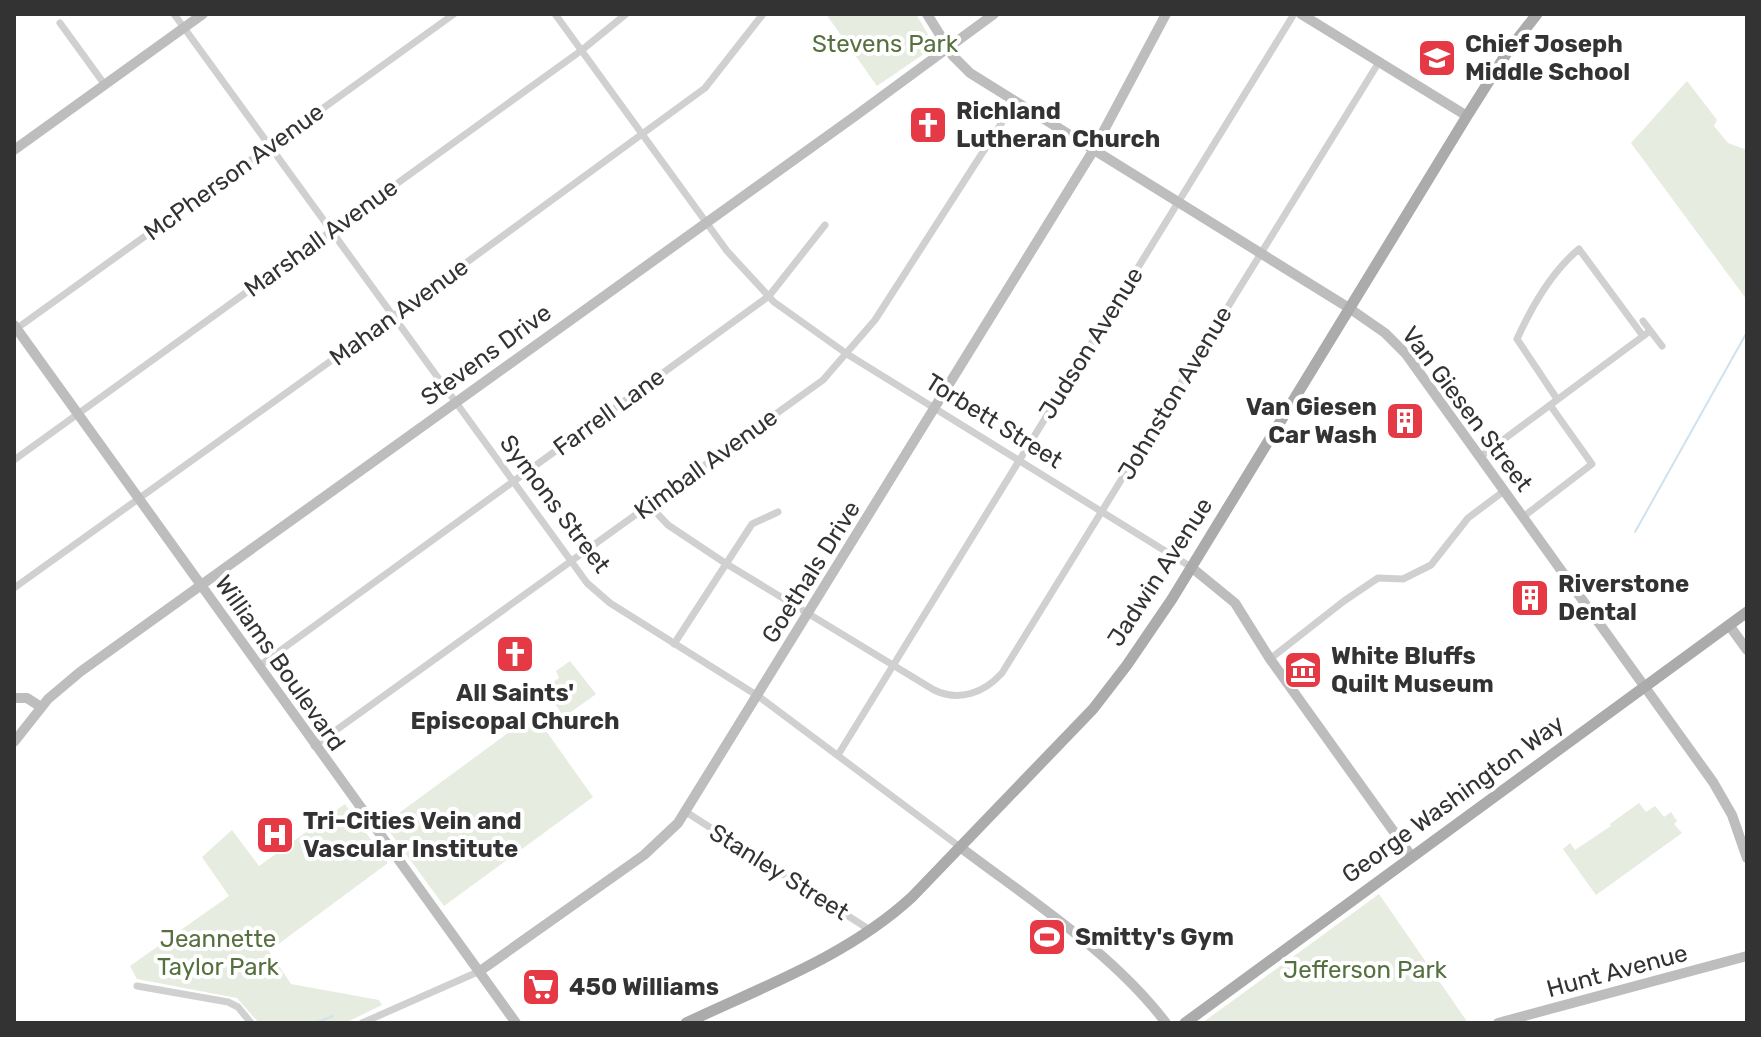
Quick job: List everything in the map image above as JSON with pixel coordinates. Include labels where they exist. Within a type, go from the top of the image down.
[{"type":"main road","name":"Jadwin Avenue","points":[[686,1023],[825,958],[872,931],[912,897],[1104,696],[1191,567],[1508,51],[1537,14]]},
{"type":"main road","name":"George Washington Way","points":[[1185,1023],[1747,612]]},
{"type":"street","name":"Symons Street","points":[[174,14],[587,583],[610,603],[758,696],[960,847],[1114,966],[1145,996],[1166,1023]]},
{"type":"street","points":[[14,150],[203,14]]},
{"type":"street","name":"McPherson Avenue","points":[[15,328],[454,14]]},
{"type":"street","name":"Torbett Street","points":[[555,14],[727,251],[769,296],[804,326],[847,354],[1191,567],[1235,603],[1270,659],[1412,857]]},
{"type":"street","name":"Marshall Avenue","points":[[14,460],[582,50],[626,14]]},
{"type":"street","name":"Mahan Avenue","points":[[14,588],[705,88],[763,14]]},
{"type":"street","name":"Van Giesen Street","points":[[927,14],[965,69],[1349,308],[1378,327],[1402,349],[1723,796],[1747,858]]},
{"type":"street","name":"Stevens Drive","points":[[14,742],[41,707],[71,679],[994,14]]},
{"type":"street","name":"Goethals Drive","points":[[362,1023],[480,971],[651,850],[671,832],[1093,151],[1166,14]]},
{"type":"street","name":"Judson Avenue","points":[[838,755],[1294,14]]},
{"type":"street","points":[[1301,14],[1467,116]]},
{"type":"street","points":[[60,23],[105,85]]},
{"type":"street","name":"Johnston Avenue","points":[[893,664],[934,690],[949,695],[975,693],[997,678],[1379,62]]},
{"type":"street","name":"Kimball Avenue","points":[[314,746],[823,380],[875,320],[1015,102]]},
{"type":"street","name":"Farrell Lane","points":[[259,666],[769,296],[825,225]]},
{"type":"street","points":[[1523,517],[1592,464],[1517,339],[1528,314],[1563,262],[1579,249],[1647,333],[1662,346]]},
{"type":"street","points":[[1643,321],[1647,333]]},
{"type":"street","name":"Williams Boulevard","points":[[15,328],[516,1023]]},
{"type":"street","points":[[1480,457],[1647,333]]},
{"type":"street","points":[[1270,659],[1378,578],[1403,579],[1431,565],[1468,518],[1504,491]]},
{"type":"street","points":[[649,505],[668,525],[725,563],[893,664]]},
{"type":"street","points":[[674,644],[752,524],[778,512]]},
{"type":"street","points":[[1729,625],[1747,650]]},
{"type":"street","points":[[14,698],[27,698],[41,707]]},
{"type":"street","name":"Stanley Street","points":[[686,812],[872,931]]},
{"type":"street","name":"Hunt Avenue","points":[[1498,1023],[1747,956]]},
{"type":"street","points":[[137,986],[232,1003],[251,1023]]},
{"type":"green space","name":"Stevens Park","points":[[826,14],[916,14],[933,43],[931,49],[877,86]]},
{"type":"green space","points":[[1687,81],[1717,120],[1714,126],[1728,143],[1747,150],[1747,300],[1631,143]]},
{"type":"green space","points":[[570,661],[596,694],[564,717],[544,688],[559,678],[556,671]]},
{"type":"green space","points":[[534,714],[593,797],[444,906],[384,824]]},
{"type":"green space","points":[[1639,803],[1646,812],[1655,806],[1664,817],[1671,812],[1677,821],[1674,824],[1682,833],[1596,895],[1563,849],[1570,843],[1575,850]]},
{"type":"green space","name":"Jeannette Taylor Park","points":[[345,804],[388,863],[269,951],[291,984],[379,1000],[382,1005],[345,1023],[259,1023],[237,998],[137,979],[130,966],[229,896],[202,857],[232,830],[259,866]]},
{"type":"green space","name":"Jefferson Park","points":[[1379,894],[1468,1023],[1202,1023]]},
{"type":"waterway","points":[[1635,532],[1747,332]]},
{"type":"waterway","points":[[315,1023],[333,1016]]},
{"type":"place","name":"Chief Joseph Middle School","points":[[1437,58]]},
{"type":"place","name":"Richland Lutheran Church","points":[[928,125]]},
{"type":"place","name":"Van Giesen Car Wash","points":[[1405,421]]},
{"type":"place","name":"Riverstone Dental","points":[[1530,598]]},
{"type":"place","name":"All Saints' Episcopal Church","points":[[515,654]]},
{"type":"place","name":"White Bluffs Quilt Museum","points":[[1303,670]]},
{"type":"place","name":"Tri-Cities Vein and Vascular Institute","points":[[275,835]]},
{"type":"place","name":"Smitty's Gym","points":[[1047,937]]},
{"type":"place","name":"450 Williams","points":[[541,987]]}]
